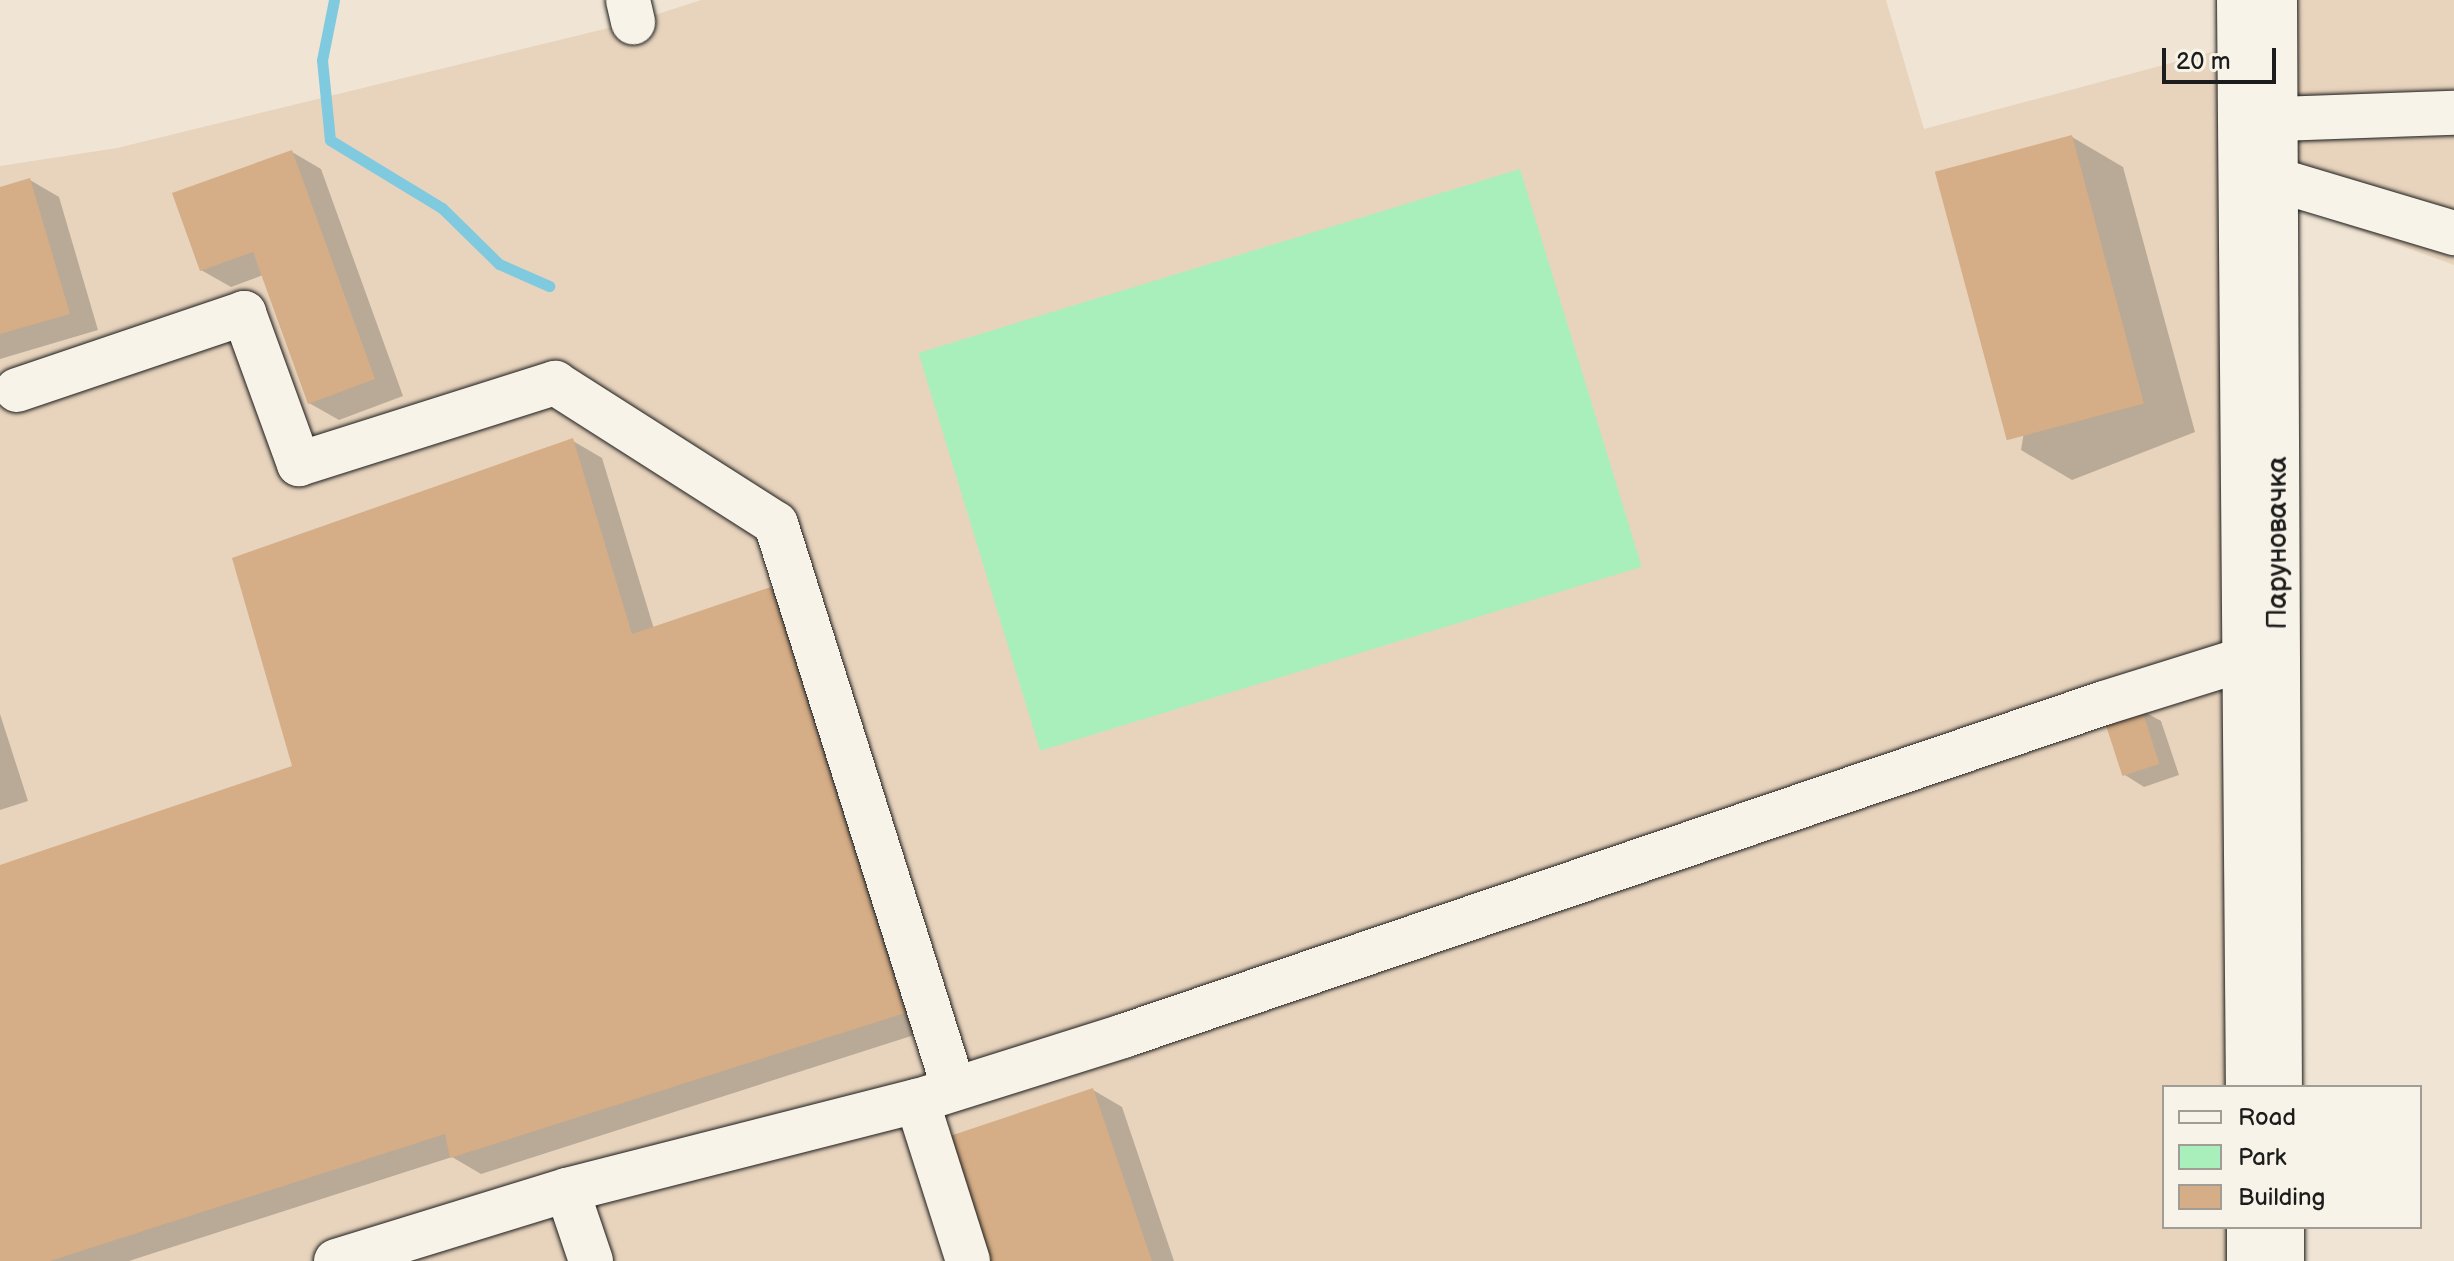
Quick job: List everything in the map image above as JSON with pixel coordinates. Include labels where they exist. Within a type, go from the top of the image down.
[{"type":"main road","name":"Паруновачка","points":[[2239,0],[2280,1085]]},
{"type":"main road","name":"Паруновачка","points":[[2248,1085],[2277,180],[2275,0]]},
{"type":"main road","points":[[2278,119],[2454,113]]},
{"type":"main road","points":[[2277,180],[2454,233]]},
{"type":"main road","points":[[17,390],[244,313],[299,464],[555,383],[776,524],[935,1095],[968,1261]]},
{"type":"main road","points":[[336,1261],[567,1190],[935,1095],[1123,1036],[2104,703],[2262,661]]},
{"type":"main road","points":[[567,1190],[591,1261]]},
{"type":"main road","points":[[2249,1229],[2249,1261]]},
{"type":"main road","points":[[2282,1229],[2282,1261]]},
{"type":"shaded area","points":[[701,0],[1886,0],[1924,129],[2227,48],[2248,1085],[2162,1085],[2162,1229],[2249,1229],[2249,1261],[0,1261],[0,166],[117,148],[633,22]]},
{"type":"shaded area","points":[[2273,0],[2454,0],[2454,265],[2276,200]]},
{"type":"green space","points":[[1520,169],[1642,567],[1040,751],[918,353]]},
{"type":"building","points":[[2072,135],[2144,404],[2007,440],[1935,172]]},
{"type":"building","points":[[292,150],[375,379],[308,404],[253,252],[200,271],[172,193]]},
{"type":"building","points":[[30,178],[70,314],[0,334],[0,187]]},
{"type":"building","points":[[573,438],[632,634],[771,587],[905,1013],[450,1158],[445,1134],[50,1261],[0,1261],[0,865],[292,766],[232,558]]},
{"type":"building","points":[[2141,707],[2160,764],[2122,776],[2104,719]]},
{"type":"building","points":[[1093,1088],[1152,1261],[985,1261],[944,1138]]},
{"type":"waterway","points":[[334,0],[322,60],[330,140],[442,208],[499,264],[549,286]]}]
